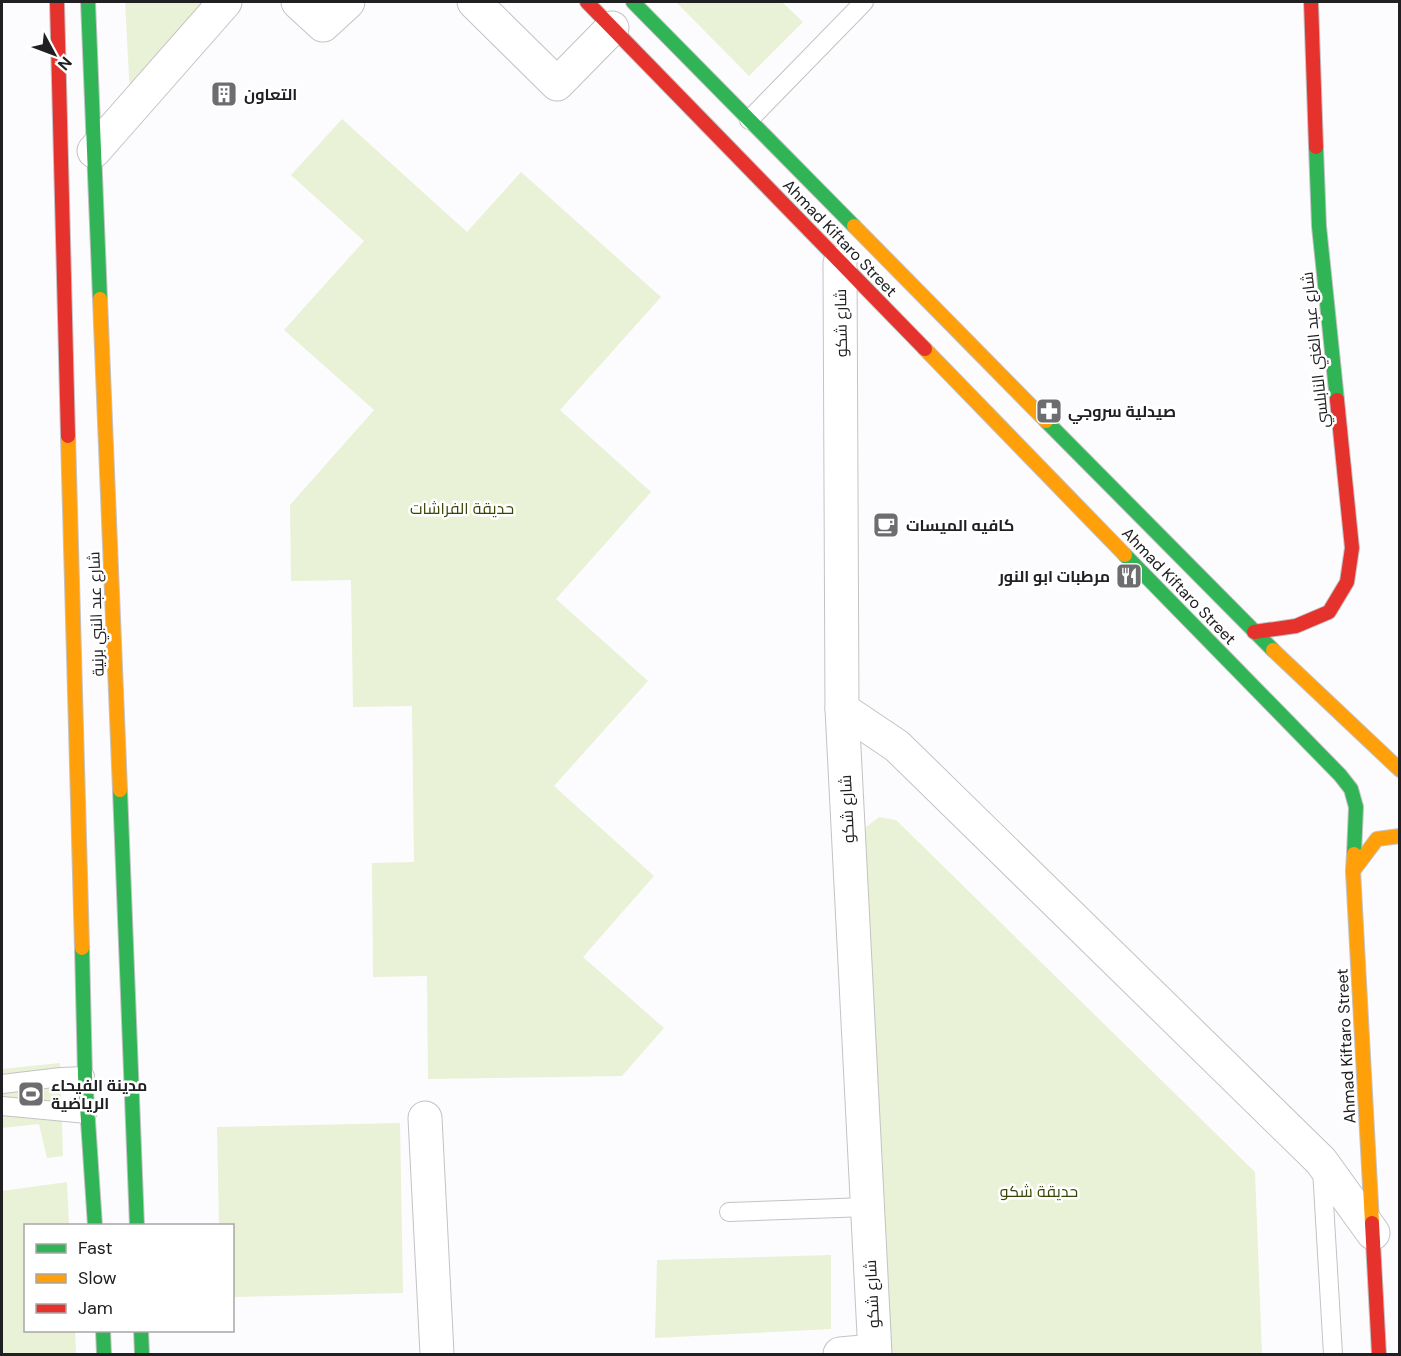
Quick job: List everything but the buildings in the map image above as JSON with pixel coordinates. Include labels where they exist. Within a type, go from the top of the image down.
[{"type":"main road","name":"شارع عبد النبي برنية","points":[[57,2],[85,1076],[95,1224]]},
{"type":"main road","name":"شارع عبد النبي برنية","points":[[88,2],[137,1224]]},
{"type":"main road","name":"Ahmad Kiftaro Street","points":[[587,2],[1340,775],[1351,789],[1356,807],[1353,871],[1379,1354]]},
{"type":"main road","name":"Ahmad Kiftaro Street","points":[[633,2],[1254,632],[1400,770]]},
{"type":"main road","name":"شارع عبد الغني النابلسي","points":[[1254,632],[1296,626],[1329,612],[1347,582],[1352,548],[1319,226],[1311,2]]},
{"type":"main road","points":[[1353,871],[1377,838],[1400,836]]},
{"type":"main road","points":[[103,1332],[104,1354]]},
{"type":"main road","points":[[141,1332],[142,1354]]},
{"type":"street","points":[[94,151],[225,2]]},
{"type":"street","points":[[298,2],[323,26],[348,2]]},
{"type":"street","points":[[474,2],[557,84],[612,28]]},
{"type":"street","name":"شارع شكو","points":[[840,263],[842,709],[874,1353]]},
{"type":"street","points":[[842,709],[897,747],[1321,1161],[1373,1233]]},
{"type":"street","points":[[425,1118],[437,1354]]},
{"type":"street","points":[[840,1354],[874,1353]]},
{"type":"lane","points":[[750,120],[864,2]]},
{"type":"lane","points":[[2,1084],[85,1076]]},
{"type":"lane","points":[[2,1106],[87,1114]]},
{"type":"lane","points":[[1321,1161],[1333,1354]]},
{"type":"lane","points":[[729,1212],[867,1207]]},
{"type":"green space","points":[[125,2],[209,2],[130,95]]},
{"type":"green space","points":[[676,2],[782,2],[803,22],[749,76]]},
{"type":"green space","name":"حديقة الفراشات","points":[[342,119],[467,232],[521,172],[661,297],[560,410],[651,492],[556,599],[648,681],[554,786],[654,876],[583,957],[664,1028],[622,1076],[428,1079],[427,976],[373,977],[372,863],[414,862],[412,706],[353,707],[351,580],[291,581],[290,505],[374,410],[284,330],[364,241],[291,175]]},
{"type":"green space","name":"حديقة شكو","points":[[879,817],[896,820],[1255,1172],[1262,1354],[883,1354],[858,841],[865,828]]},
{"type":"green space","name":"مدينة الفيحاء الرياضية","points":[[60,1063],[63,1156],[47,1158],[39,1124],[2,1128],[2,1069]]},
{"type":"green space","points":[[400,1123],[403,1293],[234,1297],[234,1224],[219,1224],[217,1127]]},
{"type":"green space","points":[[67,1182],[69,1224],[24,1224],[24,1332],[75,1332],[76,1354],[2,1354],[2,1191]]},
{"type":"green space","points":[[831,1255],[831,1329],[655,1338],[657,1260]]},
{"type":"traffic: fast","points":[[88,2],[100,299]]},
{"type":"traffic: fast","points":[[633,2],[854,226]]},
{"type":"traffic: fast","points":[[1316,147],[1319,226],[1337,400]]},
{"type":"traffic: fast","points":[[1046,421],[1273,650]]},
{"type":"traffic: fast","points":[[1125,555],[1340,775],[1351,789],[1356,807],[1354,854]]},
{"type":"traffic: fast","points":[[120,790],[137,1224]]},
{"type":"traffic: fast","points":[[82,948],[85,1076],[95,1224]]},
{"type":"traffic: fast","points":[[103,1332],[104,1354]]},
{"type":"traffic: fast","points":[[141,1332],[142,1354]]},
{"type":"traffic: slow","points":[[854,226],[1046,421]]},
{"type":"traffic: slow","points":[[100,299],[120,790]]},
{"type":"traffic: slow","points":[[925,349],[1125,555]]},
{"type":"traffic: slow","points":[[68,436],[82,948]]},
{"type":"traffic: slow","points":[[1273,650],[1400,770]]},
{"type":"traffic: slow","points":[[1353,871],[1377,839],[1400,836]]},
{"type":"traffic: slow","points":[[1354,854],[1353,871],[1372,1223]]},
{"type":"traffic: jam","points":[[57,2],[68,436]]},
{"type":"traffic: jam","points":[[587,2],[925,349]]},
{"type":"traffic: jam","points":[[1311,2],[1316,147]]},
{"type":"traffic: jam","points":[[1254,632],[1296,626],[1329,612],[1347,582],[1352,548],[1337,400]]},
{"type":"traffic: jam","points":[[1372,1223],[1379,1354]]},
{"type":"place","name":"التعاون","points":[[224,94]]},
{"type":"place","name":"صيدلية سروجي","points":[[1049,411]]},
{"type":"place","name":"كافيه الميسات","points":[[886,525]]},
{"type":"place","name":"مرطبات ابو النور","points":[[1129,576]]},
{"type":"place","name":"مدينة الفيحاء الرياضية","points":[[31,1094]]}]
